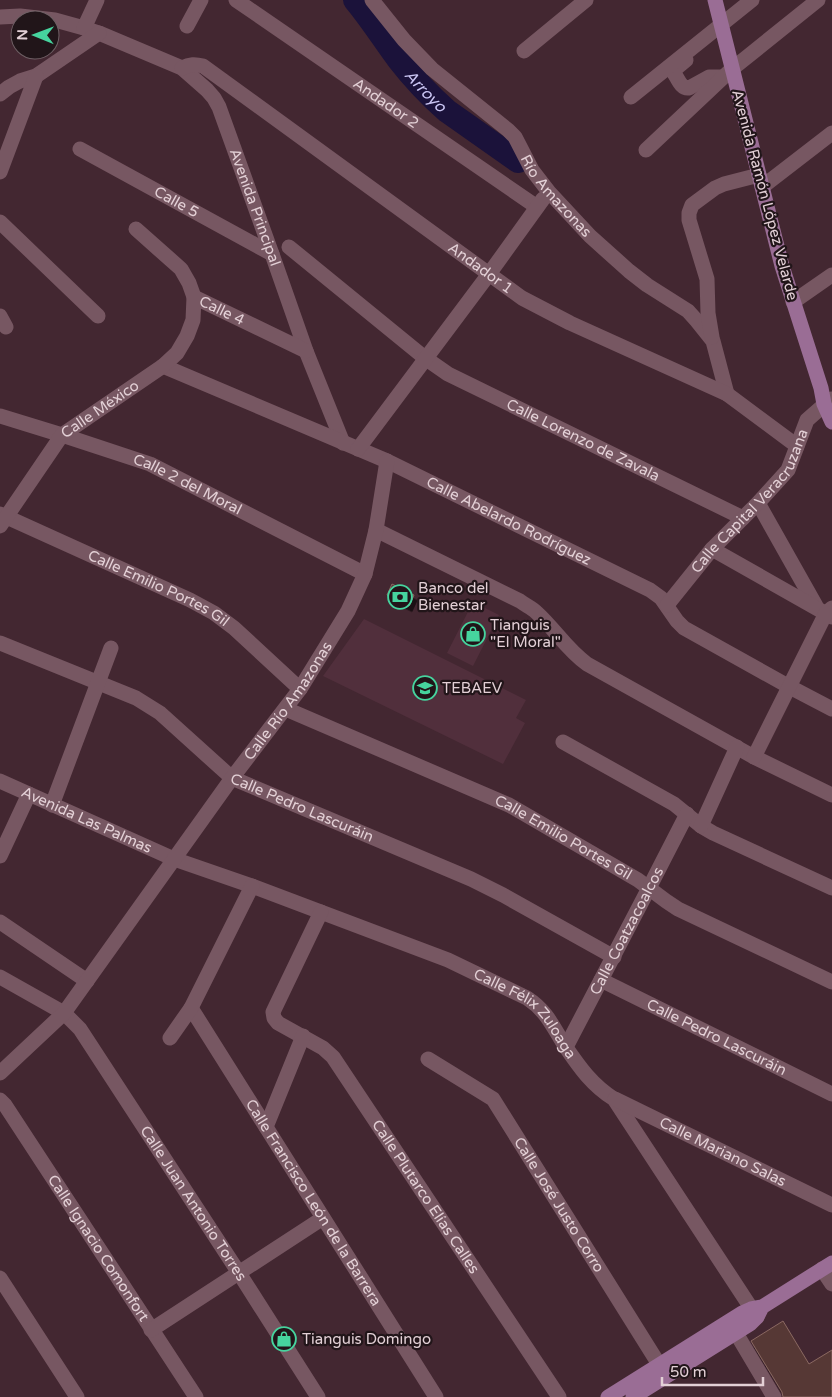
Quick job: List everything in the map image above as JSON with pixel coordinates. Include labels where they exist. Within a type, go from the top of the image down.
[{"type":"main road","name":"Avenida Ramón López Velarde","points":[[715,0],[721,24],[727,73],[760,181],[782,266],[827,398],[832,422]]},
{"type":"main road","points":[[608,1397],[736,1333],[757,1311],[827,1266]]},
{"type":"main road","points":[[633,1397],[651,1392],[662,1370],[742,1312],[757,1311]]},
{"type":"street","points":[[84,28],[97,0]]},
{"type":"street","points":[[187,26],[201,0]]},
{"type":"street","name":"Andador 2","points":[[236,0],[537,207]]},
{"type":"street","name":"Río Amazonas","points":[[372,0],[404,40],[432,69],[515,137],[532,170],[549,192],[590,236],[647,285],[688,311],[713,341],[727,394]]},
{"type":"street","points":[[524,51],[586,0]]},
{"type":"street","points":[[631,97],[752,0]]},
{"type":"street","points":[[646,150],[727,73],[818,0]]},
{"type":"street","name":"Avenida Principal","points":[[0,17],[38,17],[99,33],[182,68],[214,98],[219,107],[306,351],[343,443]]},
{"type":"street","points":[[0,94],[20,81],[36,76],[99,33]]},
{"type":"street","points":[[699,42],[698,51],[674,70],[683,87],[689,88],[712,76],[727,73]]},
{"type":"street","name":"Andador 1","points":[[182,68],[189,64],[203,66],[522,298],[561,319],[727,394],[797,446]]},
{"type":"street","points":[[0,172],[36,76]]},
{"type":"street","points":[[713,341],[708,314],[707,279],[689,220],[692,205],[714,188],[724,184],[760,181],[832,133]]},
{"type":"street","name":"Calle 5","points":[[80,149],[272,254]]},
{"type":"street","points":[[358,449],[549,192]]},
{"type":"street","points":[[0,222],[98,316]]},
{"type":"street","name":"Calle 4","points":[[136,229],[181,270],[189,283],[194,297],[306,351]]},
{"type":"street","name":"Calle Lorenzo de Zavala","points":[[289,247],[448,374],[743,518]]},
{"type":"street","points":[[793,302],[832,275]]},
{"type":"street","name":"Calle México","points":[[2,519],[62,435],[163,366],[177,353],[187,336],[193,320],[194,297]]},
{"type":"street","name":"Calle Abelardo Rodríguez","points":[[163,366],[387,461],[650,590],[661,598],[684,628],[788,686],[832,708]]},
{"type":"street","name":"Calle Capital Veracruzana","points":[[667,605],[712,549],[788,470],[807,420],[827,398]]},
{"type":"street","name":"Calle 2 del Moral","points":[[0,416],[150,464],[365,574]]},
{"type":"street","name":"Calle Río Amazonas","points":[[0,1073],[64,1013],[232,778],[300,689],[348,612],[365,574],[376,530],[387,461]]},
{"type":"street","points":[[758,503],[827,611]]},
{"type":"street","name":"Calle Emilio Portes Gil","points":[[2,519],[190,600],[214,613],[234,628],[300,689]]},
{"type":"street","points":[[376,530],[520,602],[535,611],[572,652],[587,664],[754,757],[832,795]]},
{"type":"street","points":[[712,549],[827,611]]},
{"type":"street","points":[[754,757],[827,611]]},
{"type":"street","name":"Calle Pedro Lascuráin","points":[[1,648],[136,698],[160,713],[232,778],[472,879],[614,957]]},
{"type":"street","points":[[52,805],[111,648]]},
{"type":"street","name":"Calle Emilio Portes Gil","points":[[286,709],[510,805],[638,880],[678,909],[832,982]]},
{"type":"street","points":[[563,742],[674,804],[701,826],[832,888]]},
{"type":"street","points":[[701,826],[738,747]]},
{"type":"street","name":"Avenida Las Palmas","points":[[0,781],[174,859]]},
{"type":"street","points":[[0,856],[29,794]]},
{"type":"street","name":"Calle Coatzacoalcos","points":[[566,1047],[687,814]]},
{"type":"street","name":"Calle Félix Zuloaga","points":[[174,859],[252,886],[448,960],[538,1005],[590,1080],[614,1099],[757,1311]]},
{"type":"street","points":[[170,1038],[191,1008],[252,886]]},
{"type":"street","name":"Calle Plutarco Elías Calles","points":[[321,912],[273,1012],[274,1018],[278,1023],[324,1048],[333,1057],[560,1397]]},
{"type":"street","points":[[0,922],[87,981]]},
{"type":"street","name":"Calle Juan Antonio Torres","points":[[0,977],[64,1013],[80,1029],[318,1397]]},
{"type":"street","name":"Calle Pedro Lascuráin","points":[[601,980],[832,1094]]},
{"type":"street","name":"Calle Francisco León de la Barrera","points":[[191,1008],[436,1397]]},
{"type":"street","points":[[266,1127],[303,1036]]},
{"type":"street","name":"Calle José Justo Corro","points":[[428,1059],[493,1099],[662,1370]]},
{"type":"street","name":"Calle Mariano Salas","points":[[614,1099],[832,1204]]},
{"type":"street","name":"Calle Ignacio Comonfort","points":[[0,1100],[11,1113],[196,1397]]},
{"type":"street","points":[[151,1330],[322,1218]]},
{"type":"street","points":[[827,1266],[832,1284]]},
{"type":"street","points":[[0,1278],[77,1397]]},
{"type":"street","points":[[736,1333],[774,1397]]},
{"type":"shaded area","name":"Tianguis \"El Moral\"","points":[[473,602],[499,615],[473,666],[447,653]]},
{"type":"shaded area","name":"TEBAEV","points":[[364,619],[526,700],[516,718],[525,723],[503,764],[323,676]]},
{"type":"building","name":"Banco del Bienestar","points":[[392,584],[414,595],[409,606],[387,595]]},
{"type":"building","points":[[783,1321],[809,1364],[832,1350],[832,1397],[783,1397],[782,1392],[751,1341]]},
{"type":"waterway","name":"Arroyo","points":[[355,0],[404,67],[434,99],[447,111],[518,161]]},
{"type":"place","name":"Banco del Bienestar","points":[[400,597]]},
{"type":"place","name":"Tianguis \"El Moral\"","points":[[473,634]]},
{"type":"place","name":"TEBAEV","points":[[425,688]]},
{"type":"place","name":"Tianguis Domingo","points":[[284,1339]]}]
